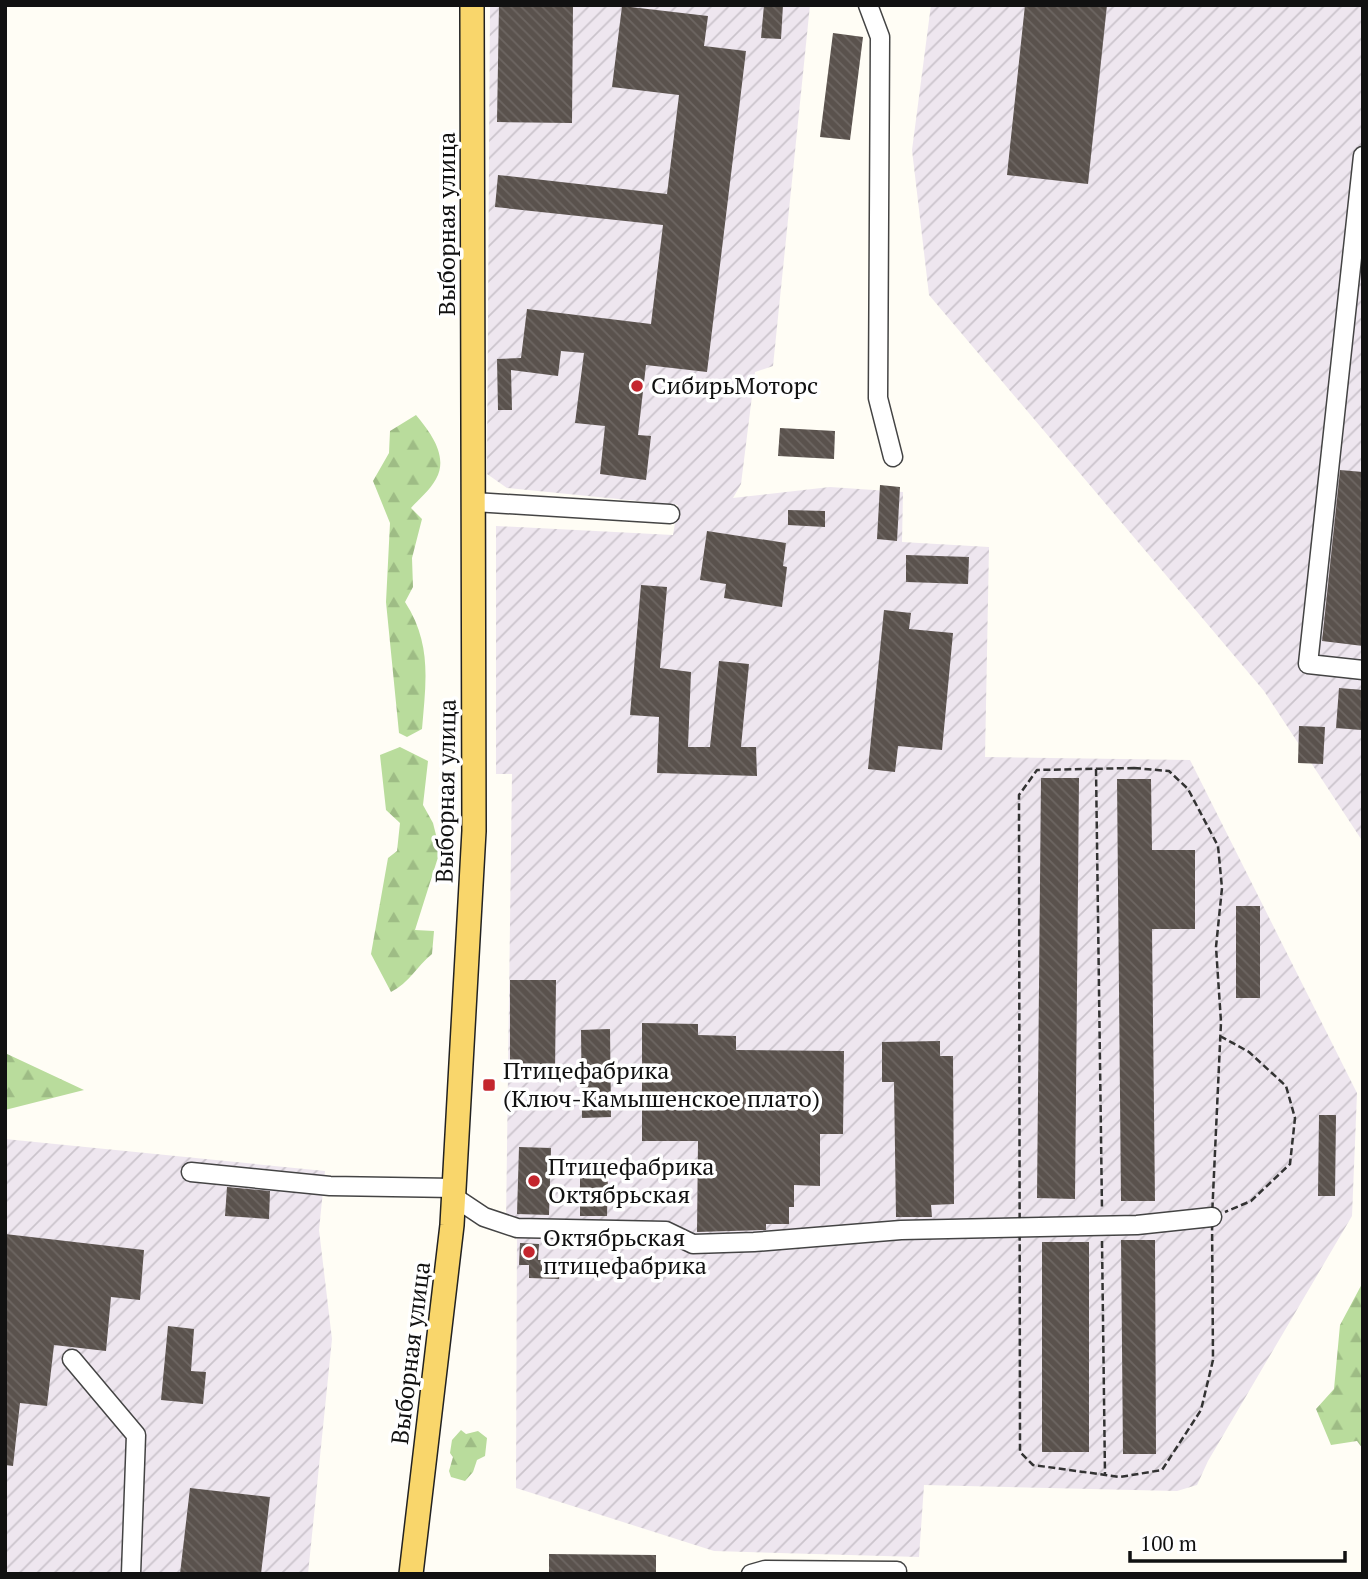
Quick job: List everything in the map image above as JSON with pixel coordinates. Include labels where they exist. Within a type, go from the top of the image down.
[{"type":"main road","name":"Выборная улица","points":[[411,1574],[454,1193],[474,831],[472,5]]},
{"type":"lane","points":[[868,5],[880,37],[878,398],[893,457]]},
{"type":"lane","points":[[1363,156],[1308,664],[1363,670]]},
{"type":"lane","points":[[474,502],[670,514]]},
{"type":"lane","points":[[191,1172],[330,1186],[454,1193],[484,1217],[517,1228],[666,1231],[692,1244],[754,1242],[901,1230],[1137,1225],[1212,1217]]},
{"type":"lane","points":[[72,1359],[136,1436],[131,1574]]},
{"type":"lane","points":[[751,1574],[765,1570],[897,1571]]},
{"type":"path","points":[[1096,768],[1105,1475]]},
{"type":"path","points":[[1134,768],[1168,771],[1188,789],[1218,846],[1222,888],[1216,947],[1220,1036],[1212,1217],[1213,1360],[1201,1410],[1162,1470],[1120,1476],[1033,1465],[1020,1452],[1019,795],[1037,770],[1134,768]]},
{"type":"path","points":[[1212,1217],[1251,1201],[1290,1164],[1295,1118],[1286,1086],[1249,1052],[1220,1036]]},
{"type":"shaded area","points":[[490,5],[810,5],[773,366],[755,372],[741,484],[733,498],[830,487],[903,492],[902,542],[989,547],[985,757],[1190,760],[1357,1093],[1352,1216],[1208,1461],[1197,1485],[1177,1491],[924,1485],[919,1557],[714,1551],[516,1488],[517,1229],[506,1223],[512,774],[496,774],[496,526],[673,535],[678,505],[507,488],[487,474]]},
{"type":"shaded area","points":[[931,5],[1363,5],[1363,842],[1264,691],[929,295],[912,150]]},
{"type":"shaded area","points":[[5,1139],[325,1171],[319,1230],[332,1339],[308,1574],[5,1574]]},
{"type":"green space","points":[[416,415],[432,437],[440,462],[434,483],[411,508],[422,519],[412,558],[413,587],[405,602],[420,633],[425,679],[422,729],[407,737],[399,733],[386,602],[390,523],[373,481],[389,453],[390,431]]},
{"type":"green space","points":[[400,747],[428,761],[423,805],[433,823],[440,851],[415,930],[434,931],[432,954],[403,984],[391,992],[371,954],[388,858],[397,851],[400,823],[386,810],[380,755]]},
{"type":"green space","points":[[5,1053],[84,1090],[5,1110]]},
{"type":"green space","points":[[1363,1282],[1363,1449],[1357,1441],[1331,1445],[1316,1409],[1334,1389],[1340,1325]]},
{"type":"green space","points":[[461,1430],[466,1434],[478,1431],[487,1438],[485,1456],[477,1460],[473,1472],[465,1481],[451,1477],[449,1471],[453,1457],[450,1453],[452,1440]]},
{"type":"building","points":[[499,5],[573,5],[572,123],[497,122]]},
{"type":"building","points":[[764,5],[783,5],[781,39],[761,38]]},
{"type":"building","points":[[1025,5],[1107,5],[1088,184],[1007,175]]},
{"type":"building","points":[[622,6],[708,16],[704,46],[746,51],[707,372],[646,365],[638,435],[651,436],[646,480],[600,474],[605,426],[575,423],[584,353],[561,351],[558,376],[511,370],[512,410],[498,410],[497,359],[521,358],[527,309],[651,324],[663,225],[495,207],[498,175],[667,194],[679,95],[612,87]]},
{"type":"building","points":[[833,33],[863,37],[850,140],[820,137]]},
{"type":"building","points":[[780,428],[835,431],[834,459],[778,456]]},
{"type":"building","points":[[1340,470],[1363,472],[1363,646],[1322,641]]},
{"type":"building","points":[[880,485],[900,487],[897,541],[877,539]]},
{"type":"building","points":[[788,510],[825,511],[825,527],[788,525]]},
{"type":"building","points":[[707,531],[786,543],[783,566],[787,567],[782,607],[724,598],[726,584],[700,580]]},
{"type":"building","points":[[906,555],[969,557],[968,584],[906,582]]},
{"type":"building","points":[[641,585],[667,587],[660,668],[691,672],[688,747],[710,747],[719,661],[749,664],[741,747],[756,747],[757,776],[657,773],[659,717],[630,715]]},
{"type":"building","points":[[884,610],[911,613],[909,629],[953,633],[942,750],[898,746],[895,772],[868,769]]},
{"type":"building","points":[[1339,688],[1363,690],[1361,730],[1336,728]]},
{"type":"building","points":[[1299,726],[1325,727],[1323,764],[1298,763]]},
{"type":"building","points":[[1041,778],[1079,778],[1075,1199],[1037,1198]]},
{"type":"building","points":[[1117,779],[1151,779],[1152,850],[1195,850],[1195,929],[1152,929],[1155,1201],[1121,1201]]},
{"type":"building","points":[[1236,906],[1260,906],[1260,998],[1236,998]]},
{"type":"building","points":[[510,980],[556,980],[555,1075],[540,1075],[540,1066],[510,1066]]},
{"type":"building","points":[[642,1023],[698,1024],[698,1035],[736,1036],[736,1050],[844,1051],[843,1134],[820,1134],[820,1186],[794,1185],[794,1207],[789,1207],[789,1224],[766,1224],[766,1230],[697,1232],[698,1141],[642,1141]]},
{"type":"building","points":[[610,1029],[611,1117],[582,1118],[581,1030]]},
{"type":"building","points":[[940,1041],[940,1056],[953,1056],[954,1204],[931,1205],[932,1217],[896,1217],[894,1082],[882,1082],[882,1042]]},
{"type":"building","points":[[1319,1115],[1336,1115],[1335,1196],[1318,1196]]},
{"type":"building","name":"Птицефабрика Октябрьская","points":[[519,1147],[551,1148],[549,1215],[517,1214]]},
{"type":"building","points":[[580,1172],[608,1172],[607,1216],[580,1216]]},
{"type":"building","points":[[227,1187],[270,1191],[269,1219],[225,1216]]},
{"type":"building","points":[[5,1234],[144,1250],[140,1300],[111,1297],[106,1351],[54,1345],[47,1406],[20,1403],[13,1466],[5,1465]]},
{"type":"building","points":[[1121,1240],[1155,1240],[1156,1454],[1123,1454]]},
{"type":"building","points":[[1042,1242],[1089,1242],[1089,1452],[1042,1452]]},
{"type":"building","points":[[520,1243],[539,1244],[538,1260],[550,1260],[549,1266],[560,1266],[559,1279],[529,1278],[529,1265],[519,1265]]},
{"type":"building","points":[[168,1326],[194,1329],[191,1371],[206,1372],[203,1404],[161,1400]]},
{"type":"building","points":[[190,1488],[270,1497],[261,1574],[180,1574]]},
{"type":"building","points":[[549,1554],[656,1555],[656,1574],[549,1574]]},
{"type":"place","name":"СибирьМоторс","points":[[637,386]]},
{"type":"place","name":"Птицефабрика (Ключ-Камышенское плато)","points":[[489,1085]]},
{"type":"place","name":"Птицефабрика Октябрьская","points":[[534,1181]]},
{"type":"place","name":"Октябрьская птицефабрика","points":[[529,1252]]}]
